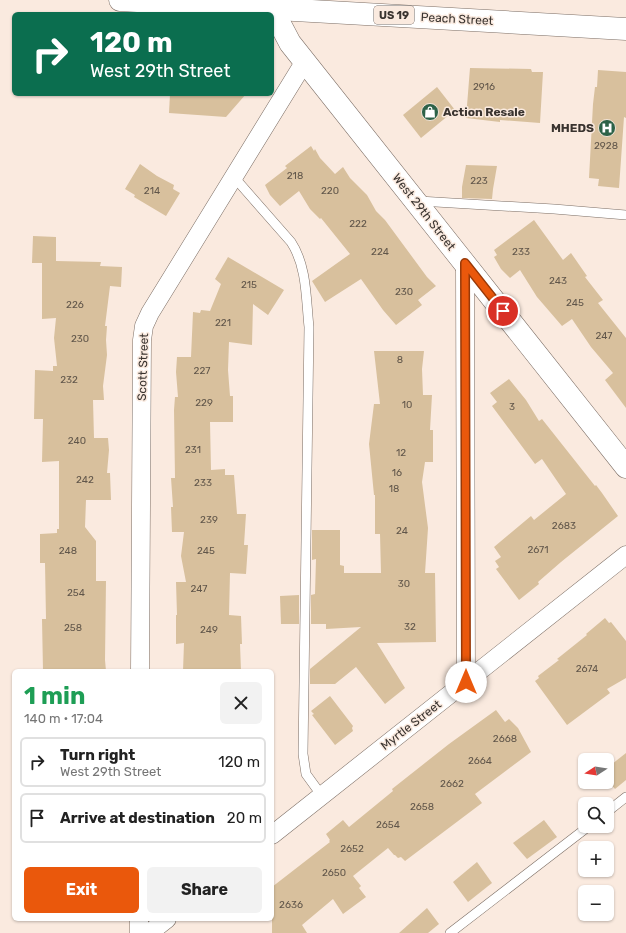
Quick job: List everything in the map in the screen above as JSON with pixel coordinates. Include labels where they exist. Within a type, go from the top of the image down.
[{"type":"street","name":"Peach Street","points":[[120,0],[274,4],[626,28]]},
{"type":"street","name":"West 29th Street","points":[[274,4],[279,22],[290,43],[626,467]]},
{"type":"street","name":"Scott Street","points":[[140,669],[142,340],[144,326],[150,313],[305,61]]},
{"type":"street","points":[[465,263],[466,682]]},
{"type":"street","name":"Myrtle Street","points":[[274,834],[626,555]]},
{"type":"street","points":[[138,921],[138,933]]},
{"type":"street","points":[[149,933],[164,921]]},
{"type":"lane","points":[[234,176],[291,242],[297,252],[304,279],[308,327],[303,754],[306,774],[322,796]]},
{"type":"lane","points":[[416,201],[626,215]]},
{"type":"lane","points":[[614,806],[626,797]]},
{"type":"lane","points":[[450,933],[580,833]]},
{"type":"building","points":[[470,68],[531,69],[532,72],[543,72],[540,123],[500,120],[500,122],[466,118]]},
{"type":"building","points":[[598,70],[626,72],[626,118],[624,117],[619,188],[598,186],[599,179],[589,178],[593,104],[595,87],[597,87]]},
{"type":"building","points":[[437,87],[455,110],[421,138],[403,115]]},
{"type":"building","points":[[170,96],[244,96],[226,117],[169,113]]},
{"type":"building","points":[[311,146],[335,174],[343,167],[350,178],[367,195],[376,211],[385,220],[427,277],[436,286],[418,300],[422,305],[396,325],[383,310],[361,279],[325,302],[312,281],[350,254],[321,218],[320,219],[310,209],[299,191],[280,206],[270,195],[265,185],[287,168],[285,166]]},
{"type":"building","points":[[140,164],[157,176],[174,185],[173,189],[180,193],[166,216],[134,197],[135,195],[125,189]]},
{"type":"building","points":[[466,165],[497,166],[492,199],[462,198],[462,187]]},
{"type":"building","points":[[534,220],[563,260],[571,253],[587,276],[585,277],[603,300],[598,303],[626,338],[626,408],[605,380],[613,373],[591,347],[572,319],[562,326],[537,297],[520,270],[510,278],[501,269],[494,257],[497,255],[494,250]]},
{"type":"building","points":[[33,236],[56,237],[56,261],[101,262],[100,266],[122,267],[121,287],[110,286],[105,326],[107,326],[107,355],[103,386],[104,400],[93,400],[94,438],[108,438],[109,450],[107,473],[110,473],[111,500],[86,500],[85,527],[96,541],[96,581],[106,581],[106,669],[43,669],[42,619],[46,619],[45,563],[40,563],[40,534],[57,533],[57,529],[59,529],[59,461],[42,462],[43,419],[34,419],[35,370],[53,371],[53,366],[57,366],[54,338],[56,318],[42,319],[42,263],[32,263]]},
{"type":"building","points":[[228,257],[284,290],[268,315],[253,304],[252,345],[229,342],[228,370],[230,396],[233,396],[233,422],[210,422],[211,470],[225,469],[225,475],[234,475],[237,514],[246,514],[244,545],[248,545],[246,574],[230,573],[229,615],[241,616],[241,669],[183,669],[184,643],[176,644],[176,582],[186,582],[181,556],[184,532],[172,532],[171,507],[173,507],[171,478],[175,478],[174,410],[175,397],[178,397],[176,372],[177,357],[191,357],[193,312],[200,313],[201,310],[210,311],[221,284],[215,279]]},
{"type":"building","points":[[374,351],[424,351],[422,369],[423,395],[432,395],[430,430],[433,430],[433,462],[425,462],[422,482],[428,528],[425,573],[435,573],[436,642],[377,643],[405,688],[385,704],[356,667],[335,684],[310,684],[310,669],[361,627],[326,629],[326,624],[311,624],[311,595],[315,594],[316,559],[312,560],[312,530],[340,530],[340,565],[344,566],[344,573],[381,573],[380,534],[375,534],[375,495],[369,444],[374,404],[380,404]]},
{"type":"building","points":[[509,379],[526,400],[539,421],[542,419],[595,486],[596,485],[618,516],[561,562],[538,582],[539,584],[519,600],[496,569],[499,567],[495,561],[501,557],[494,547],[531,516],[534,520],[566,494],[542,459],[535,464],[492,406],[497,402],[490,393]]},
{"type":"building","points":[[299,595],[299,624],[281,624],[280,596]]},
{"type":"building","points":[[605,618],[609,623],[611,622],[626,641],[626,678],[607,689],[610,693],[567,725],[535,681],[539,678],[538,676],[559,660],[557,659],[587,635],[586,634]]},
{"type":"building","points":[[330,696],[353,726],[353,731],[335,745],[312,715],[314,714],[311,711]]},
{"type":"building","points":[[496,710],[505,722],[509,719],[518,728],[531,752],[475,794],[482,803],[405,861],[401,857],[398,858],[394,855],[388,848],[353,876],[361,886],[359,888],[366,897],[343,914],[333,899],[302,925],[307,933],[272,933],[272,921],[274,921],[274,885],[330,842],[326,834],[343,820],[349,827],[393,791],[392,789],[449,744]]},
{"type":"building","points":[[626,753],[626,780],[615,789],[614,788],[614,762]]},
{"type":"building","points":[[544,820],[557,837],[527,859],[513,843]]},
{"type":"building","points":[[477,862],[492,883],[468,902],[453,882]]},
{"type":"building","points":[[427,908],[439,924],[428,933],[399,933]]},
{"type":"place","name":"Action Resale","points":[[430,112]]},
{"type":"place","name":"MHEDS","points":[[607,128]]},
{"type":"route","points":[[466,682],[465,263],[503,311]]}]
